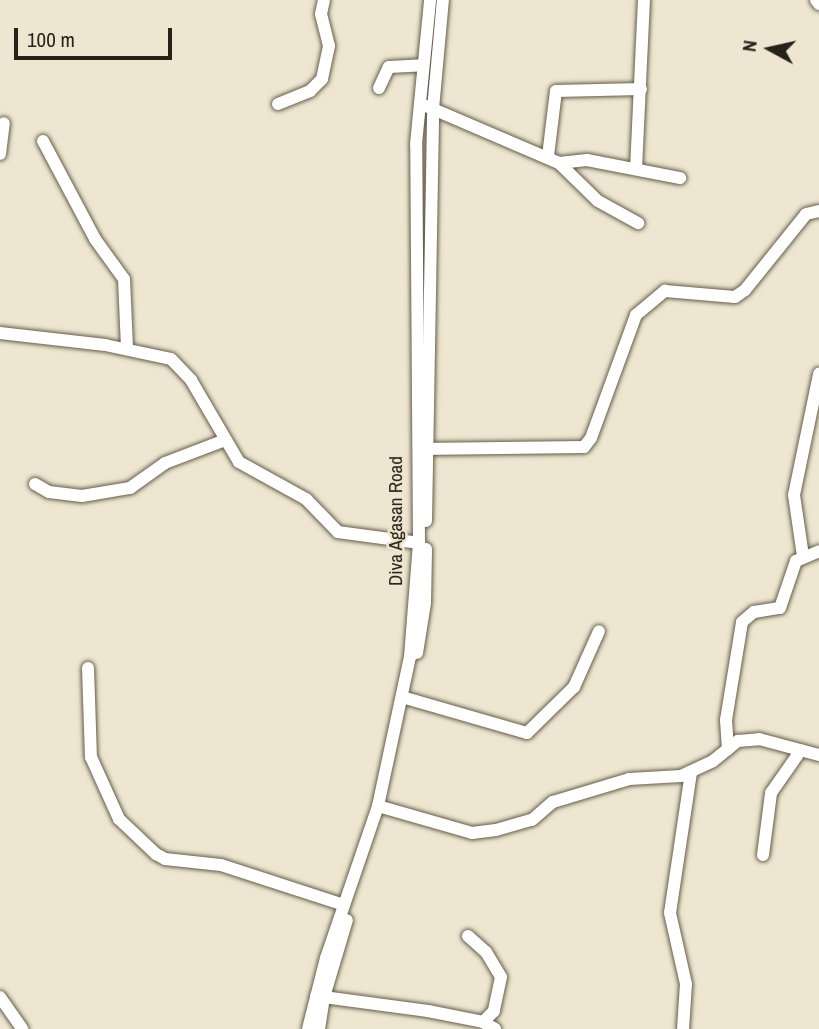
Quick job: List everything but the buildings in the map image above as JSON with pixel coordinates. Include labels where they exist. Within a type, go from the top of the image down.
[{"type":"street","points":[[278,104],[310,91],[322,79],[329,46],[321,14],[324,0]]},
{"type":"street","name":"Diva Agasan Road","points":[[308,1029],[320,997],[344,905],[382,806],[406,697],[419,542],[419,103],[430,0]]},
{"type":"street","points":[[443,0],[433,109],[421,449],[425,603],[406,697],[527,733],[574,687],[599,631]]},
{"type":"street","points":[[636,169],[644,0]]},
{"type":"street","points":[[426,30],[440,32]]},
{"type":"street","points":[[379,88],[389,67],[423,65]]},
{"type":"street","points":[[553,160],[556,91],[641,89]]},
{"type":"street","points":[[419,103],[553,160],[598,201],[638,223]]},
{"type":"street","points":[[0,154],[4,124]]},
{"type":"street","points":[[43,141],[95,239],[124,279],[127,349]]},
{"type":"street","points":[[553,160],[587,160],[680,178]]},
{"type":"street","points":[[421,449],[584,447],[592,438],[636,315],[665,291],[735,296],[745,290],[806,214],[819,211]]},
{"type":"street","points":[[0,333],[158,355],[182,368],[223,441],[239,462],[306,499],[338,532],[419,542]]},
{"type":"street","points":[[803,556],[794,495],[819,374]]},
{"type":"street","points":[[35,484],[49,492],[82,496],[130,488],[165,463],[223,441]]},
{"type":"street","points":[[728,749],[726,720],[742,622],[754,612],[780,608],[793,568],[803,556],[819,551]]},
{"type":"street","points":[[88,667],[90,757],[106,782],[119,819],[156,854],[165,859],[221,865],[344,905]]},
{"type":"street","points":[[319,1029],[320,997],[382,806],[472,833],[484,832],[532,820],[553,802],[629,779],[681,776],[738,741],[759,739],[819,755]]},
{"type":"street","points":[[763,855],[766,806],[801,750]]},
{"type":"street","points":[[683,1029],[686,984],[670,913],[691,772]]},
{"type":"street","points":[[320,997],[489,1026],[501,977],[486,952],[468,936]]},
{"type":"street","points":[[0,997],[22,1029]]}]
